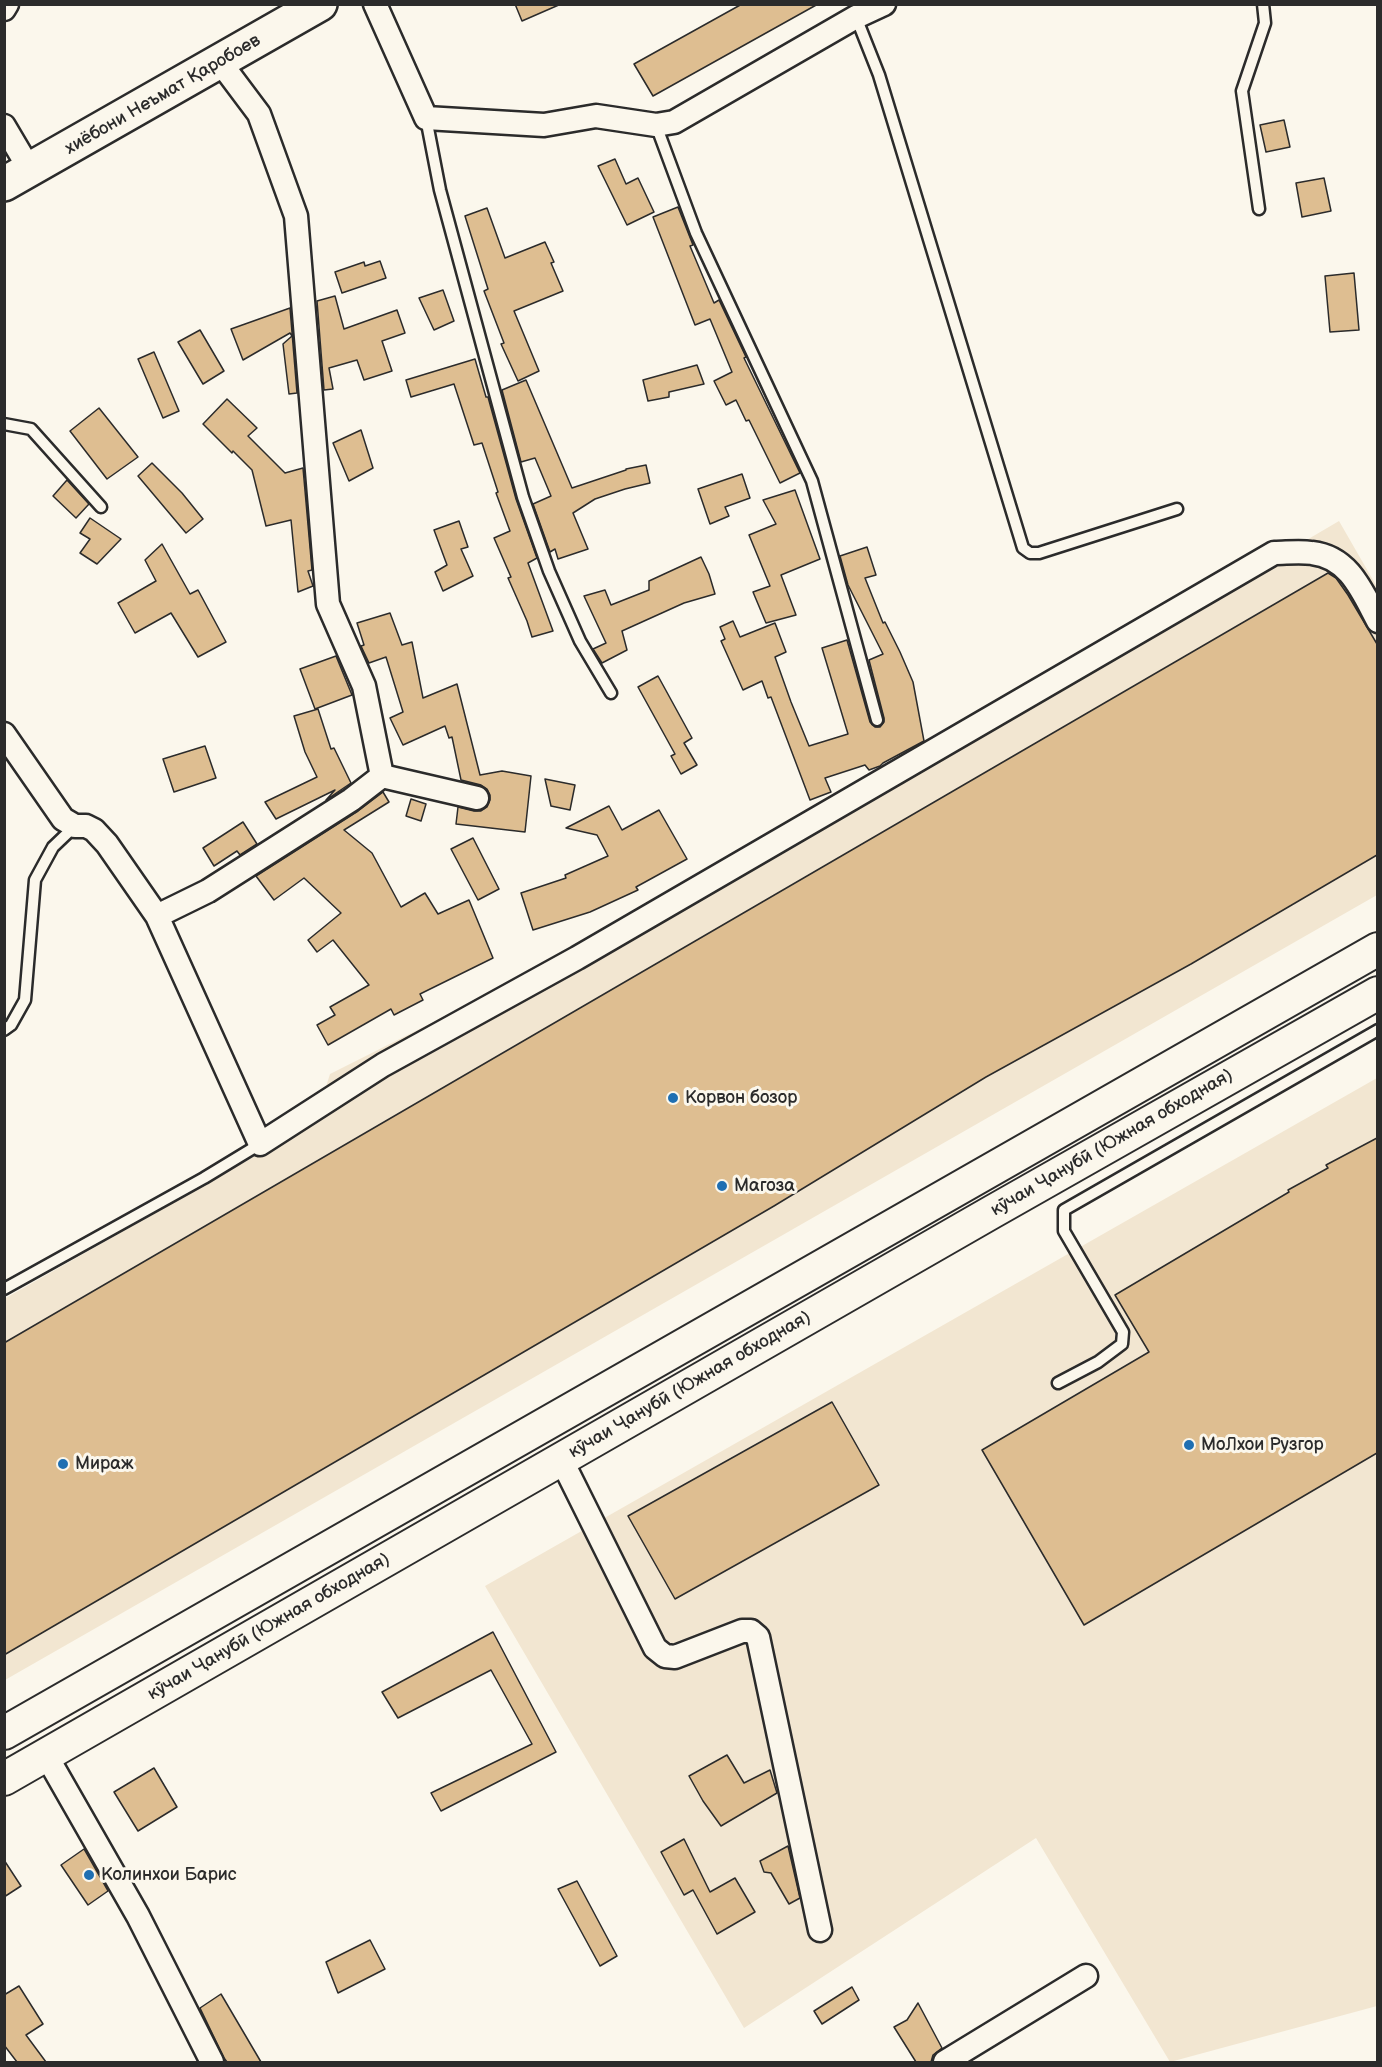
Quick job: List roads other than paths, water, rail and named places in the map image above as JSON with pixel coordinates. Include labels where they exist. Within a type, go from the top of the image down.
[{"type":"highway","name":"хиёбони Неъмат Қаробоев","points":[[17,177],[320,4]]},
{"type":"main road","name":"кӯчаи Ҷанубӣ (Южная обходная)","points":[[4,1733],[1377,949]]},
{"type":"main road","name":"кӯчаи Ҷанубӣ (Южная обходная)","points":[[4,1779],[1377,993]]},
{"type":"street","points":[[4,9],[7,4]]},
{"type":"street","points":[[375,4],[426,118],[544,125],[596,116],[656,125],[674,122],[856,17],[884,4]]},
{"type":"street","points":[[220,62],[259,114],[296,216],[328,604],[364,686],[382,776]]},
{"type":"street","points":[[4,126],[17,177]]},
{"type":"street","points":[[4,734],[55,810],[63,819],[75,826],[86,826],[94,830],[107,844],[157,916],[260,1144],[383,1065],[577,958],[1274,553],[1312,553],[1332,558],[1344,567],[1359,585],[1377,621]]},
{"type":"street","points":[[382,776],[477,798]]},
{"type":"street","points":[[157,916],[208,891],[351,800],[382,776]]},
{"type":"street","points":[[561,1459],[655,1648],[665,1656],[675,1657],[742,1631],[751,1631],[758,1637],[820,1930]]},
{"type":"street","points":[[46,1755],[138,1916],[212,2062]]},
{"type":"street","points":[[945,2062],[1086,1976]]},
{"type":"lane","points":[[1259,209],[1242,91],[1265,24],[1263,4]]},
{"type":"lane","points":[[856,17],[879,75],[1023,548],[1030,553],[1039,553],[1177,509]]},
{"type":"lane","points":[[426,118],[440,190],[523,497],[549,571],[580,641],[611,693]]},
{"type":"lane","points":[[656,125],[696,233],[812,481],[877,720]]},
{"type":"lane","points":[[4,424],[31,429],[101,507]]},
{"type":"lane","points":[[4,1030],[11,1025],[25,1000],[35,880],[53,847],[75,826]]},
{"type":"lane","points":[[1058,1383],[1098,1362],[1122,1344],[1123,1332],[1064,1231],[1064,1210],[1377,1030]]},
{"type":"lane","points":[[4,1289],[204,1178],[260,1144]]},
{"type":"place","name":"Корвон бозор","points":[[673,1098]]},
{"type":"place","name":"Магоза","points":[[722,1186]]},
{"type":"place","name":"МоЛхои Рузгор","points":[[1189,1445]]},
{"type":"place","name":"Мираж","points":[[63,1464]]},
{"type":"place","name":"Колинхои Барис","points":[[89,1875]]}]
